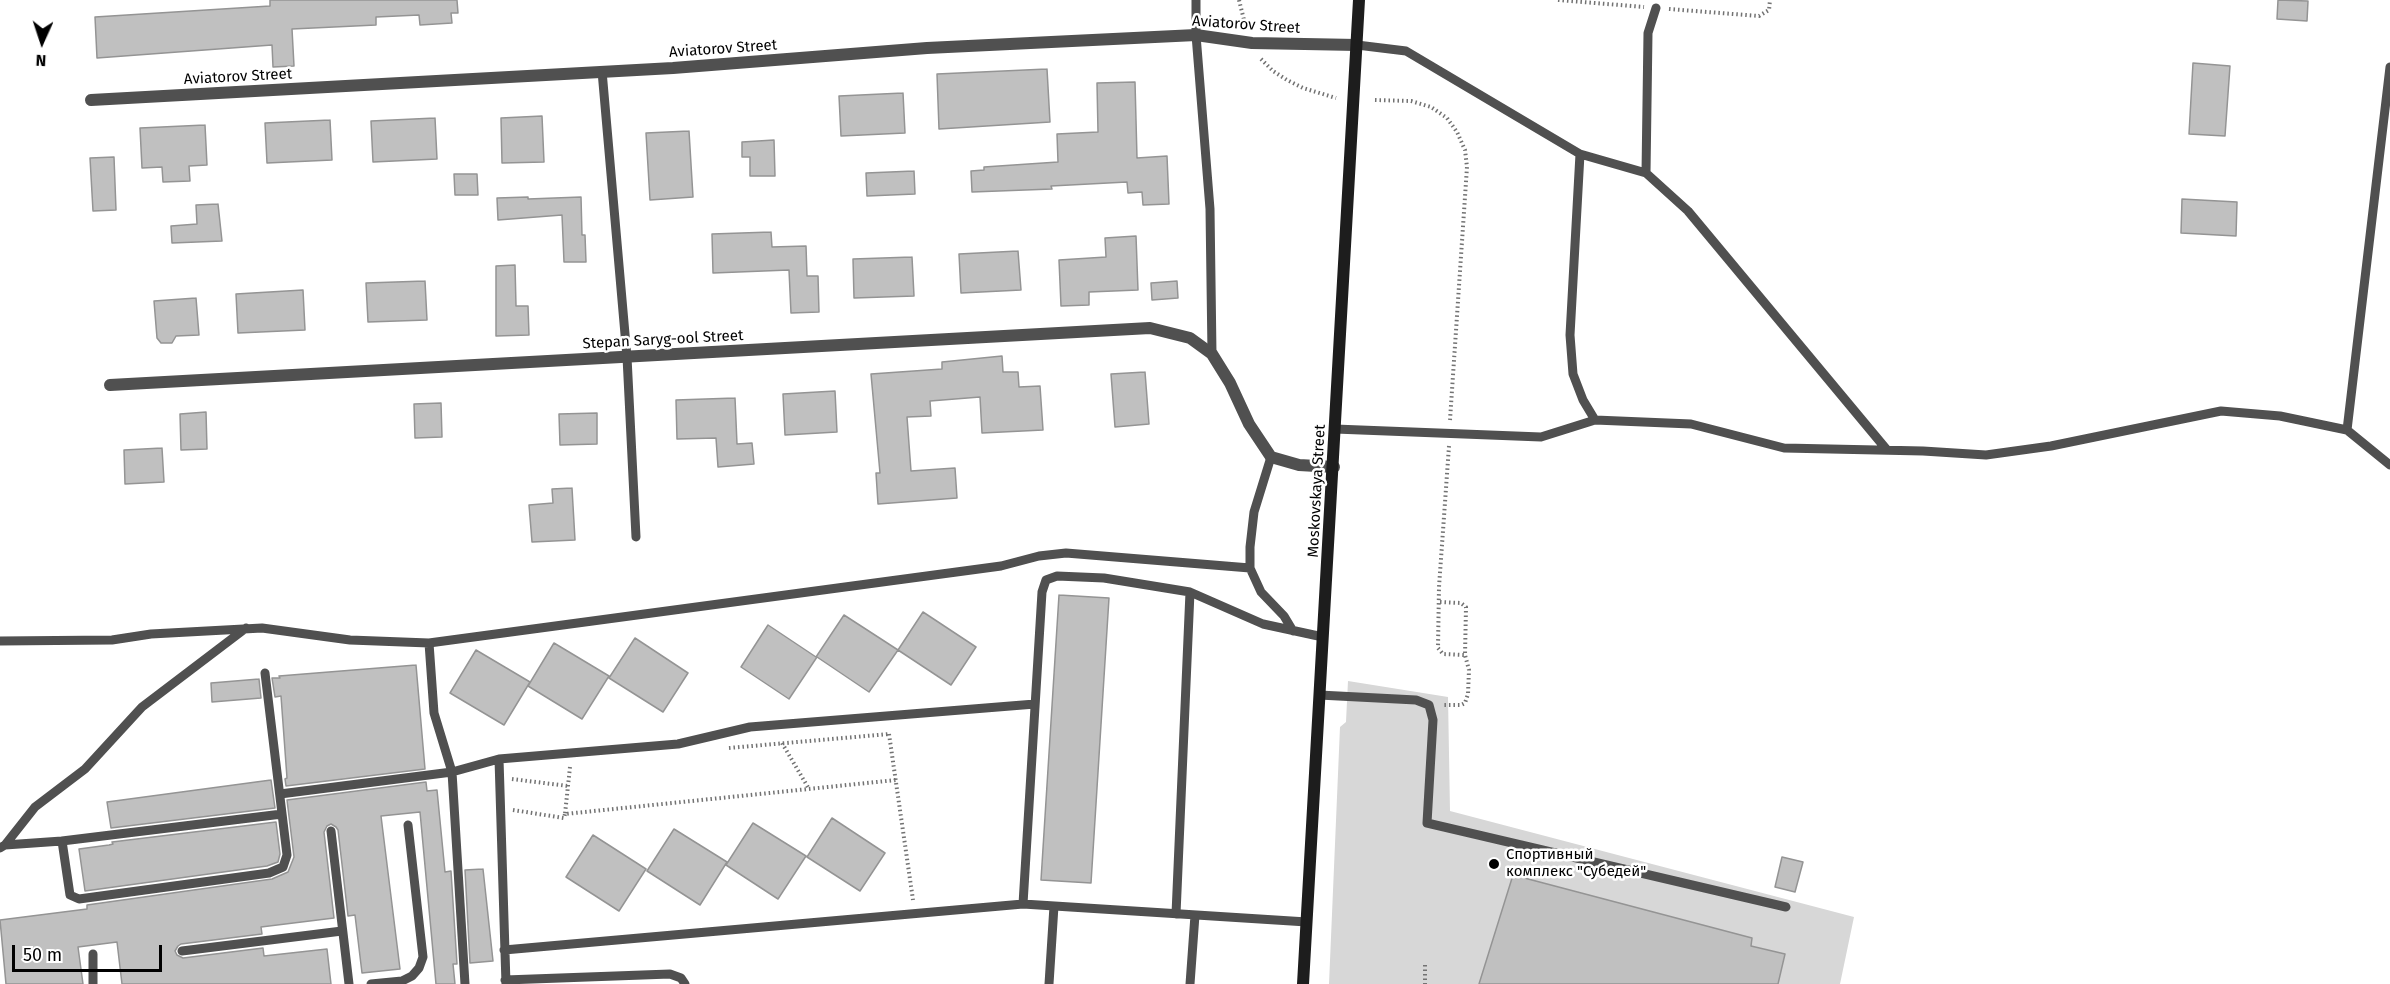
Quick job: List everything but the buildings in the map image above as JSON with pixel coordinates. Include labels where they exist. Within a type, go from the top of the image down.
[{"type":"main road","name":"Moskovskaya Street","points":[[1303,984],[1359,0]]},
{"type":"street","name":"Aviatorov Street","points":[[91,100],[673,68],[927,48],[1196,35],[1252,43],[1357,45]]},
{"type":"street","name":"Stepan Saryg-ool Street","points":[[110,385],[1150,328],[1190,338],[1212,354]]},
{"type":"street","points":[[1212,354],[1230,383],[1249,424],[1271,457],[1299,465],[1334,467]]},
{"type":"lane","points":[[1196,0],[1196,35],[1210,209],[1212,354]]},
{"type":"lane","points":[[1646,173],[1648,33],[1656,8]]},
{"type":"lane","points":[[1357,45],[1406,51],[1580,153],[1646,173],[1688,211],[1887,450]]},
{"type":"lane","points":[[2347,430],[2390,67]]},
{"type":"lane","points":[[602,71],[627,357],[636,537]]},
{"type":"lane","points":[[1580,153],[1570,334],[1573,374],[1583,400],[1595,420]]},
{"type":"lane","points":[[1335,429],[1541,437],[1595,420],[1691,424],[1784,448],[1986,455],[2062,444],[2222,411],[2280,416],[2347,430],[2390,465]]},
{"type":"lane","points":[[1271,457],[1254,512],[1250,568],[1261,592],[1284,616],[1293,631]]},
{"type":"lane","points":[[0,641],[112,640],[151,634],[262,628],[350,640],[429,643],[1001,566],[1039,556],[1066,553],[1250,568]]},
{"type":"lane","points":[[1023,904],[1042,592],[1046,580],[1057,576],[1104,578],[1190,592],[1263,624],[1323,637]]},
{"type":"lane","points":[[1176,914],[1190,592]]},
{"type":"lane","points":[[3,846],[35,807],[85,769],[142,707],[246,628]]},
{"type":"lane","points":[[429,643],[434,713],[452,772],[465,984]]},
{"type":"lane","points":[[62,841],[70,895],[79,899],[269,873],[283,867],[287,855],[265,673]]},
{"type":"lane","points":[[1319,695],[1416,700],[1430,705],[1433,720],[1427,823],[1786,907]]},
{"type":"lane","points":[[280,794],[452,772],[500,759],[678,744],[733,730],[772,725],[1035,704]]},
{"type":"lane","points":[[500,759],[506,982],[670,974],[681,978],[685,984]]},
{"type":"lane","points":[[3,846],[282,814]]},
{"type":"lane","points":[[371,984],[402,981],[412,976],[419,968],[423,957],[408,825]]},
{"type":"lane","points":[[331,831],[349,984]]},
{"type":"lane","points":[[504,950],[1023,904],[1307,922]]},
{"type":"lane","points":[[1049,984],[1054,906]]},
{"type":"lane","points":[[1190,984],[1195,915]]},
{"type":"lane","points":[[182,951],[342,931]]},
{"type":"lane","points":[[93,954],[93,984]]},
{"type":"path","points":[[1376,100],[1411,101],[1431,107],[1447,118],[1458,132],[1465,150],[1467,167],[1439,587],[1438,651],[1443,654],[1465,655]]},
{"type":"path","points":[[1430,705],[1465,703],[1468,694],[1469,670],[1465,655],[1466,607],[1461,603],[1440,602]]},
{"type":"path","points":[[887,716],[913,900]]},
{"type":"path","points":[[772,725],[809,789]]},
{"type":"path","points":[[501,808],[564,818],[572,753]]},
{"type":"path","points":[[500,778],[568,786]]},
{"type":"path","points":[[565,814],[896,780]]},
{"type":"path","points":[[1425,965],[1425,984]]},
{"type":"shaded area","name":"Спортивный комплекс \"Субедей\"","points":[[1348,681],[1448,697],[1450,811],[1854,917],[1840,984],[1329,984],[1340,727],[1346,722]]},
{"type":"place","name":"Спортивный комплекс \"Субедей\"","points":[[1494,864]]}]
